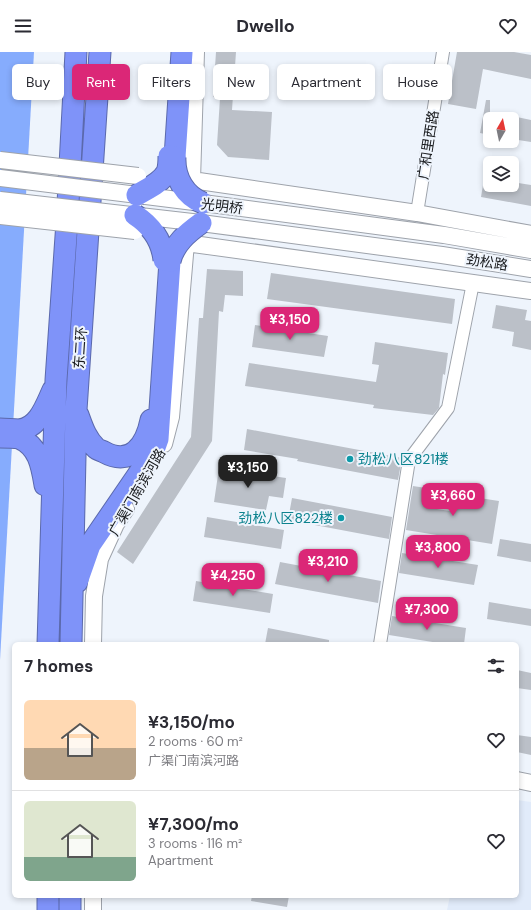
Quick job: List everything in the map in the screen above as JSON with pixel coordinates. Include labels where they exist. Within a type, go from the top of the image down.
[{"type":"highway","name":"东二环","points":[[48,642],[56,380],[67,222],[76,52]]},
{"type":"highway","name":"东二环","points":[[71,642],[76,410],[100,52]]},
{"type":"highway","points":[[76,410],[85,434],[96,448],[113,457],[130,456],[140,447],[148,432],[152,412],[167,261],[182,238],[192,229],[202,213],[194,199],[183,189],[172,157],[176,52]]},
{"type":"highway","points":[[137,186],[152,186],[164,176],[172,157],[182,52]]},
{"type":"highway","points":[[71,601],[90,545],[150,459],[158,439],[167,261],[152,230],[145,222],[135,223]]},
{"type":"highway","points":[[9,433],[36,422],[42,414],[56,380]]},
{"type":"highway","points":[[9,433],[33,449],[39,457],[52,506]]},
{"type":"highway","points":[[48,898],[48,910]]},
{"type":"highway","points":[[70,898],[70,910]]},
{"type":"street","points":[[192,180],[196,52]]},
{"type":"street","name":"广和里西路","points":[[418,213],[443,52]]},
{"type":"street","name":"光明桥","points":[[0,160],[137,186],[202,213],[442,255]]},
{"type":"street","name":"光明桥","points":[[0,178],[137,186]]},
{"type":"street","points":[[155,234],[160,179]]},
{"type":"street","points":[[137,186],[160,179],[192,180],[418,213],[531,234]]},
{"type":"street","name":"广渠门南滨河路","points":[[93,642],[94,596],[100,559],[116,524],[164,447],[171,417],[192,180]]},
{"type":"street","name":"光明桥","points":[[0,200],[135,223]]},
{"type":"street","name":"光明桥","points":[[0,216],[135,223],[202,213],[444,235]]},
{"type":"street","points":[[135,223],[155,234],[186,243],[531,291]]},
{"type":"street","name":"劲松路","points":[[444,235],[531,250]]},
{"type":"street","name":"劲松路","points":[[442,255],[531,269]]},
{"type":"street","points":[[380,642],[410,460],[448,408],[473,283]]},
{"type":"street","points":[[519,780],[531,783]]},
{"type":"street","points":[[93,898],[93,910]]},
{"type":"shaded area","points":[[519,800],[531,802],[531,910],[447,910],[450,898],[519,898]]},
{"type":"water","points":[[0,52],[34,52],[33,64],[12,64],[12,100],[31,100],[0,660]]},
{"type":"building","points":[[216,52],[236,52],[235,64],[215,64]]},
{"type":"building","points":[[457,52],[514,52],[531,55],[531,79],[483,69],[476,109],[448,104],[449,100],[452,100],[452,81]]},
{"type":"building","points":[[220,100],[233,100],[232,110],[272,112],[269,160],[228,157],[217,145]]},
{"type":"building","points":[[486,100],[490,100],[490,112],[484,112]]},
{"type":"building","points":[[483,116],[483,134],[480,133]]},
{"type":"building","points":[[519,117],[531,120],[531,142],[519,140]]},
{"type":"building","points":[[519,183],[531,185],[531,206],[481,197],[483,185],[483,192],[519,192]]},
{"type":"building","points":[[207,269],[243,271],[243,296],[225,295],[223,312],[219,311],[212,441],[133,564],[117,552],[191,437],[199,318],[203,318]]},
{"type":"building","points":[[271,273],[455,299],[452,324],[267,299]]},
{"type":"building","points":[[496,305],[527,310],[525,320],[531,321],[531,350],[512,346],[514,332],[492,328]]},
{"type":"building","points":[[255,325],[328,336],[324,357],[252,347]]},
{"type":"building","points":[[375,342],[448,353],[445,375],[443,374],[439,408],[433,415],[373,408],[374,405],[245,386],[249,363],[376,382],[379,365],[372,364]]},
{"type":"building","name":"劲松八区821楼","points":[[247,429],[402,458],[398,480],[297,461],[298,459],[244,450]]},
{"type":"building","points":[[219,468],[286,478],[283,498],[269,496],[266,510],[214,502]]},
{"type":"building","points":[[413,486],[432,489],[430,508],[450,511],[453,494],[499,501],[492,544],[406,530]]},
{"type":"building","name":"劲松八区822楼","points":[[292,498],[392,517],[389,539],[288,520]]},
{"type":"building","points":[[207,517],[284,530],[281,549],[204,537]]},
{"type":"building","points":[[500,539],[531,544],[531,562],[497,556]]},
{"type":"building","points":[[402,553],[478,565],[474,585],[399,573]]},
{"type":"building","points":[[280,562],[381,581],[378,603],[275,584]]},
{"type":"building","points":[[196,581],[273,594],[270,613],[193,601]]},
{"type":"building","points":[[489,602],[531,609],[531,626],[487,619]]},
{"type":"building","points":[[392,616],[466,628],[464,642],[433,642],[389,635]]},
{"type":"building","points":[[268,628],[329,640],[329,642],[265,642]]},
{"type":"building","points":[[519,670],[531,673],[531,690],[519,688]]},
{"type":"building","points":[[519,735],[531,737],[531,755],[519,752]]},
{"type":"building","points":[[252,898],[289,898],[287,907],[251,901]]},
{"type":"place","name":"劲松八区821楼","points":[[350,459]]},
{"type":"place","name":"劲松八区822楼","points":[[341,518]]}]
